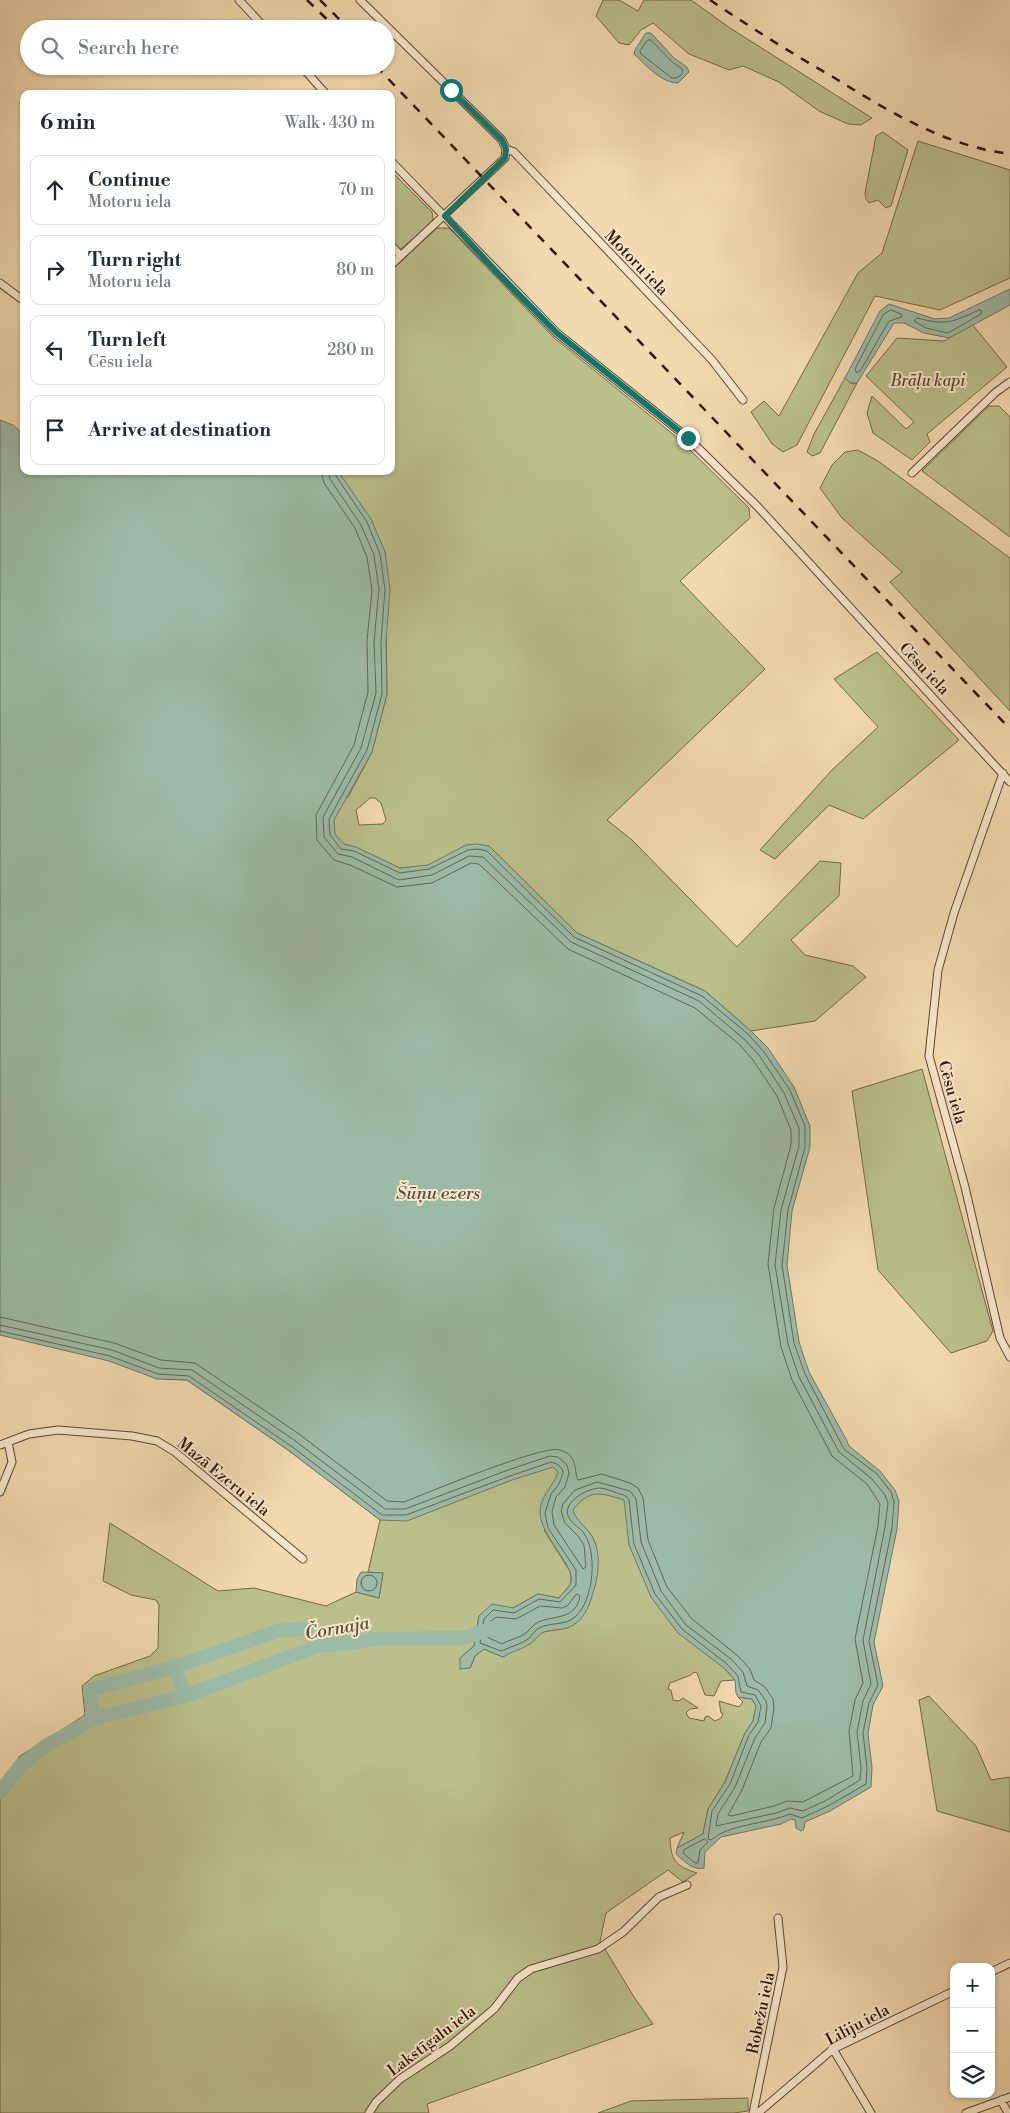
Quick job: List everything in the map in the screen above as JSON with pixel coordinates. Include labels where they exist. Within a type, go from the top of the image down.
[{"type":"street","points":[[239,0],[258,20]]},
{"type":"street","name":"Motoru iela","points":[[360,0],[380,20]]},
{"type":"street","name":"Motoru iela","points":[[395,35],[502,140],[506,149],[514,152],[705,353],[743,400]]},
{"type":"street","points":[[309,75],[322,90]]},
{"type":"street","points":[[395,261],[505,158],[506,149]]},
{"type":"street","name":"Cēsu iela","points":[[395,165],[557,333],[688,438],[758,507],[1003,774],[954,913],[941,961],[929,1056],[966,1187],[1000,1338],[1010,1357]]},
{"type":"street","points":[[395,249],[401,256]]},
{"type":"street","points":[[0,283],[20,297]]},
{"type":"street","points":[[912,473],[996,392],[1010,382]]},
{"type":"street","points":[[1003,774],[1010,782]]},
{"type":"street","name":"Mazā Ezeru iela","points":[[0,1445],[29,1434],[58,1430],[157,1440],[176,1452],[304,1559]]},
{"type":"street","points":[[0,1492],[12,1462],[8,1442]]},
{"type":"street","name":"Lakstīgalu iela","points":[[369,2113],[376,2102],[400,2079],[450,2046],[494,2009],[518,1978],[531,1969],[598,1949],[624,1932],[658,1897],[687,1885]]},
{"type":"street","name":"Robežu iela","points":[[753,2113],[783,1967],[778,1918]]},
{"type":"street","points":[[995,1970],[1010,1963]]},
{"type":"street","name":"Liliju iela","points":[[758,2113],[833,2050],[950,1993]]},
{"type":"street","points":[[833,2050],[872,2113]]},
{"type":"street","points":[[966,2113],[1010,2097]]},
{"type":"street","points":[[1001,2100],[1008,2113]]},
{"type":"green space","points":[[603,0],[619,0],[638,11],[644,0],[691,0],[730,28],[872,118],[861,125],[848,124],[819,111],[779,82],[743,66],[729,70],[689,54],[653,23],[641,30],[629,45],[619,43],[596,16]]},
{"type":"green space","points":[[883,132],[908,150],[891,206],[886,208],[878,200],[869,203],[865,193],[876,136]]},
{"type":"green space","points":[[918,141],[1010,170],[1010,278],[940,310],[875,296],[797,445],[783,452],[772,444],[751,412],[764,401],[779,416],[858,273],[882,253]]},
{"type":"green space","points":[[395,175],[432,212],[433,218],[431,223],[401,249],[395,246]]},
{"type":"green space","points":[[437,228],[449,228],[553,337],[679,439],[749,508],[750,518],[680,581],[765,669],[607,820],[632,840],[737,947],[820,861],[841,863],[839,896],[791,940],[805,955],[853,966],[866,977],[815,1021],[751,1031],[705,991],[577,933],[489,846],[455,865],[400,868],[373,856],[337,849],[331,809],[348,797],[372,752],[387,694],[385,552],[378,537],[368,530],[354,495],[341,475],[395,475],[395,267]],"holes":[[[370,798],[375,798],[381,803],[386,820],[383,824],[359,825],[356,810]]]},
{"type":"green space","name":"Brāļu kapi","points":[[972,324],[1007,367],[927,434],[930,442],[912,460],[873,433],[867,413],[872,396],[906,429],[914,422],[866,376],[897,338],[944,341]]},
{"type":"green space","points":[[845,378],[850,383],[857,383],[820,453],[812,456],[807,452],[814,434]]},
{"type":"green space","points":[[989,406],[999,406],[1010,417],[1010,537],[922,471]]},
{"type":"green space","points":[[858,450],[878,461],[1010,558],[1010,711],[890,582],[902,572],[842,518],[820,488],[832,465],[845,452]]},
{"type":"green space","points":[[877,652],[959,740],[863,819],[829,805],[775,859],[760,850],[831,771],[878,727],[834,679]]},
{"type":"green space","points":[[922,1069],[993,1331],[987,1341],[951,1353],[878,1270],[852,1091]]},
{"type":"green space","points":[[181,1358],[531,1446],[631,1491],[724,1668],[735,1680],[721,1681],[714,1696],[705,1695],[697,1673],[694,1672],[670,1683],[668,1689],[671,1690],[673,1700],[679,1701],[683,1698],[698,1708],[690,1709],[686,1713],[689,1718],[704,1721],[705,1717],[708,1716],[715,1721],[721,1718],[723,1714],[721,1713],[719,1701],[739,1707],[743,1702],[738,1697],[752,1699],[756,1706],[753,1721],[745,1733],[725,1782],[708,1809],[703,1834],[677,1848],[684,1832],[670,1838],[673,1857],[679,1865],[697,1873],[683,1882],[668,1870],[606,1913],[600,1941],[653,2024],[427,2104],[429,2113],[0,2113],[0,1783],[20,1756],[85,1715],[82,1686],[94,1676],[150,1656],[158,1648],[159,1605],[156,1600],[131,1595],[103,1581],[110,1523],[218,1591],[254,1588],[326,1606],[356,1592],[379,1598],[383,1573],[368,1572],[380,1520],[288,1450],[187,1380],[164,1379]],"holes":[[[575,1518],[593,1539],[597,1555],[589,1579],[566,1628],[542,1632],[530,1644],[512,1650],[503,1657],[484,1649],[475,1656],[470,1668],[460,1658],[474,1646],[479,1616],[513,1608],[538,1594],[559,1598],[571,1584],[571,1573],[544,1530]]]},
{"type":"green space","points":[[929,1696],[976,1746],[991,1780],[1009,1777],[1010,1832],[937,1811],[919,1700]]},
{"type":"green space","points":[[748,2098],[748,2111],[734,2113],[598,2113],[631,2101]]},
{"type":"water","points":[[646,33],[651,33],[674,58],[687,67],[689,72],[678,83],[660,77],[634,54]]},
{"type":"water","points":[[1010,289],[1010,305],[949,338],[924,333],[904,323],[894,323],[857,383],[850,383],[845,378],[880,311],[889,304],[935,319],[949,318]]},
{"type":"water","name":"Šūņu ezers","points":[[0,420],[13,425],[20,431],[20,475],[341,475],[371,519],[385,552],[390,589],[386,642],[387,694],[372,752],[334,820],[335,834],[344,844],[356,847],[400,868],[428,865],[466,845],[489,846],[577,933],[705,991],[751,1031],[768,1048],[794,1087],[810,1126],[810,1147],[792,1211],[787,1265],[799,1342],[809,1372],[849,1446],[880,1471],[895,1490],[899,1501],[897,1529],[874,1642],[883,1686],[873,1705],[868,1734],[872,1767],[871,1787],[830,1811],[805,1822],[804,1829],[801,1831],[796,1828],[795,1820],[791,1819],[781,1824],[721,1837],[705,1852],[704,1868],[692,1867],[676,1854],[677,1848],[703,1834],[708,1809],[725,1782],[745,1733],[753,1721],[756,1706],[752,1699],[738,1697],[735,1680],[724,1668],[678,1633],[651,1597],[629,1545],[624,1500],[596,1494],[585,1498],[573,1510],[592,1536],[598,1557],[597,1575],[593,1592],[589,1605],[579,1621],[567,1628],[542,1633],[530,1644],[503,1657],[484,1649],[475,1656],[470,1668],[460,1669],[460,1658],[474,1646],[479,1616],[492,1604],[513,1608],[538,1594],[559,1598],[571,1582],[568,1567],[546,1532],[540,1513],[544,1497],[558,1472],[553,1467],[512,1480],[407,1521],[380,1520],[288,1450],[187,1380],[157,1379],[109,1361],[0,1335]]},
{"type":"water","points":[[361,1572],[383,1573],[379,1598],[356,1592],[357,1579]]},
{"type":"waterway","points":[[93,1719],[90,1690],[174,1667],[278,1631],[308,1628]]},
{"type":"waterway","name":"Čornaja","points":[[0,1792],[20,1766],[44,1747],[93,1719],[186,1696],[318,1646],[373,1639],[463,1638],[494,1628]]},
{"type":"waterway","points":[[174,1667],[186,1696]]},
{"type":"railway","points":[[307,0],[328,20]]},
{"type":"railway","points":[[320,0],[340,20]]},
{"type":"railway","points":[[710,0],[755,30],[896,114],[940,135],[986,150],[1010,154]]},
{"type":"railway","points":[[385,75],[1010,729]]},
{"type":"route","points":[[451,90],[502,140],[506,149],[505,158],[445,216],[557,333],[688,438]]}]
